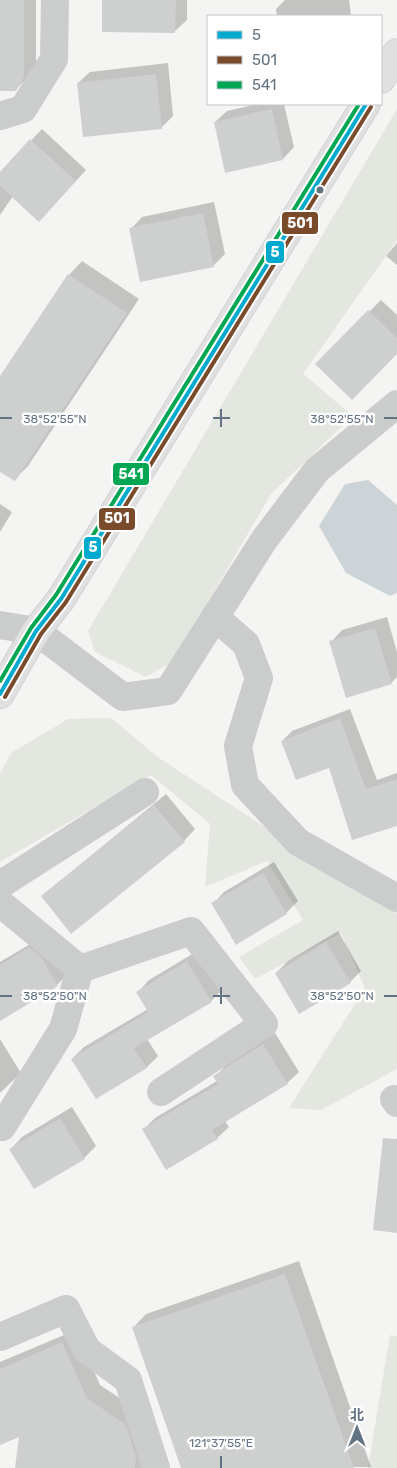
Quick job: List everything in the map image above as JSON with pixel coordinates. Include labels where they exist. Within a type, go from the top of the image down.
[{"type":"main road","points":[[382,77],[397,53]]},
{"type":"main road","points":[[0,694],[36,631],[61,599],[365,105]]},
{"type":"lane","points":[[0,116],[23,109],[54,59],[55,0]]},
{"type":"lane","points":[[0,625],[36,631],[123,697],[168,692],[264,540],[317,470],[397,404]]},
{"type":"lane","points":[[215,618],[246,644],[259,678],[238,746],[245,785],[298,842],[397,898]]},
{"type":"lane","points":[[0,885],[145,792]]},
{"type":"lane","points":[[0,903],[80,969]]},
{"type":"lane","points":[[80,969],[191,931],[264,1024],[162,1092]]},
{"type":"lane","points":[[2,1127],[63,1029],[80,969]]},
{"type":"lane","points":[[0,1337],[66,1309],[87,1350],[128,1380],[156,1468]]},
{"type":"shaded area","points":[[397,109],[397,240],[303,374],[353,416],[271,494],[173,662],[146,677],[95,652],[88,631]]},
{"type":"shaded area","points":[[368,480],[397,505],[397,593],[390,596],[346,573],[319,526],[345,484]]},
{"type":"shaded area","points":[[111,718],[159,758],[397,913],[397,1069],[321,1110],[289,1108],[365,988],[341,933],[255,979],[239,957],[303,920],[267,861],[205,887],[210,824],[151,775],[0,862],[0,773],[11,753],[68,719]]},
{"type":"shaded area","points":[[390,1335],[397,1336],[397,1468],[368,1468]]},
{"type":"building","points":[[0,0],[24,0],[24,77],[16,91],[0,91]]},
{"type":"building","points":[[102,0],[176,0],[175,33],[102,32]]},
{"type":"building","points":[[156,74],[162,129],[83,137],[77,83]]},
{"type":"building","points":[[272,109],[283,160],[225,173],[214,122]]},
{"type":"building","points":[[30,139],[76,181],[39,222],[0,186],[0,172]]},
{"type":"building","points":[[203,213],[214,267],[140,282],[129,228]]},
{"type":"building","points":[[68,274],[127,313],[15,481],[0,472],[0,376]]},
{"type":"building","points":[[368,310],[397,338],[397,354],[352,400],[315,364]]},
{"type":"building","points":[[375,628],[392,684],[346,698],[329,641]]},
{"type":"building","points":[[340,718],[366,789],[397,779],[397,826],[352,840],[329,768],[296,780],[281,741]]},
{"type":"building","points":[[154,805],[185,842],[71,934],[41,896]]},
{"type":"building","points":[[263,873],[287,914],[236,945],[211,903]]},
{"type":"building","points":[[326,942],[351,983],[299,1014],[275,973]]},
{"type":"building","points":[[29,947],[41,957],[58,986],[0,1021],[0,965]]},
{"type":"building","points":[[187,961],[212,1002],[134,1048],[147,1068],[96,1099],[71,1059],[148,1012],[136,992]]},
{"type":"building","points":[[263,1044],[288,1084],[212,1130],[218,1139],[166,1170],[142,1129],[218,1084],[213,1076]]},
{"type":"building","points":[[60,1118],[85,1159],[34,1189],[9,1149]]},
{"type":"building","points":[[383,1138],[397,1139],[397,1233],[373,1230]]},
{"type":"building","points":[[285,1274],[354,1468],[181,1468],[132,1327]]},
{"type":"building","points":[[62,1342],[87,1398],[126,1425],[136,1457],[135,1468],[15,1468],[19,1437],[0,1445],[0,1369]]},
{"type":"transit line","name":"541","points":[[0,681],[31,628],[56,595],[358,105]]},
{"type":"transit line","name":"5","points":[[0,694],[36,631],[61,599],[365,105]]},
{"type":"transit line","name":"501","points":[[5,697],[41,634],[66,602],[371,107]]}]
